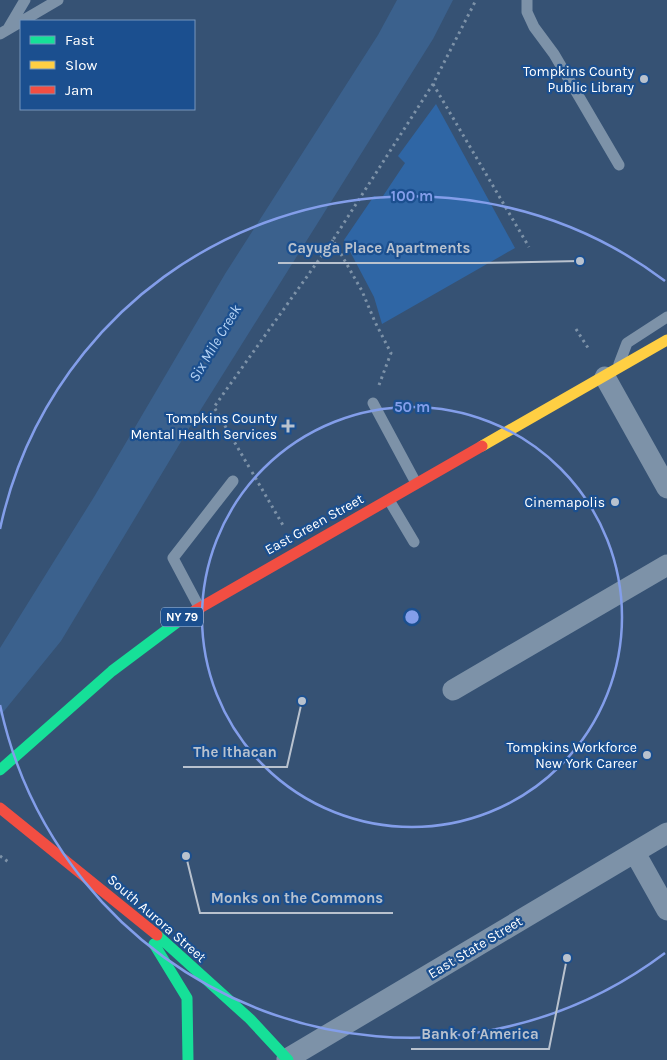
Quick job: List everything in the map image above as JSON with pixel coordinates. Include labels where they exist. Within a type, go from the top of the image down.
[{"type":"main road","name":"East Green Street","points":[[0,770],[112,670],[150,640],[199,607],[611,374],[667,340]]},
{"type":"main road","name":"South Aurora Street","points":[[0,808],[141,921],[250,1019],[286,1060]]},
{"type":"main road","points":[[141,921],[187,998],[188,1060]]},
{"type":"street","points":[[611,374],[667,488]]},
{"type":"street","points":[[452,690],[667,564]]},
{"type":"street","name":"East State Street","points":[[286,1060],[667,834]]},
{"type":"street","points":[[635,853],[667,910]]},
{"type":"lane","points":[[4,31],[26,0]]},
{"type":"lane","points":[[23,20],[58,0]]},
{"type":"lane","points":[[526,0],[527,12],[534,28],[554,54],[619,165]]},
{"type":"lane","points":[[4,31],[20,22]]},
{"type":"lane","points":[[611,374],[627,343],[667,317]]},
{"type":"lane","points":[[373,403],[417,484]]},
{"type":"lane","points":[[199,607],[173,558],[233,481]]},
{"type":"lane","points":[[389,500],[414,542]]},
{"type":"path","points":[[214,407],[333,240],[433,84],[476,0]]},
{"type":"path","points":[[433,84],[529,247]]},
{"type":"path","points":[[333,240],[362,291],[375,322],[392,353],[373,403]]},
{"type":"path","points":[[0,856],[10,863]]},
{"type":"shaded area","points":[[436,104],[515,248],[382,324],[374,297],[344,240],[374,196],[381,199],[405,163],[398,156]]},
{"type":"water","name":"Six Mile Creek","points":[[397,0],[453,0],[433,39],[188,430],[61,641],[0,716],[0,648],[94,497],[225,274],[378,35]]},
{"type":"traffic: fast","points":[[0,770],[112,671],[184,617]]},
{"type":"traffic: fast","points":[[157,935],[250,1019],[288,1060]]},
{"type":"traffic: fast","points":[[154,944],[187,998],[188,1060]]},
{"type":"traffic: slow","points":[[482,446],[667,340]]},
{"type":"traffic: jam","points":[[184,617],[482,446]]},
{"type":"traffic: jam","points":[[0,808],[157,935]]},
{"type":"place","name":"Tompkins County Public Library","points":[[644,79]]},
{"type":"place","name":"Cayuga Place Apartments","points":[[580,261]]},
{"type":"place","name":"Tompkins County Mental Health Services","points":[[288,426]]},
{"type":"place","name":"Cinemapolis","points":[[615,502]]},
{"type":"place","name":"The Ithacan","points":[[302,701]]},
{"type":"place","name":"Tompkins Workforce New York Career","points":[[647,755]]},
{"type":"place","name":"Monks on the Commons","points":[[186,856]]},
{"type":"place","name":"Bank of America","points":[[567,958]]}]
